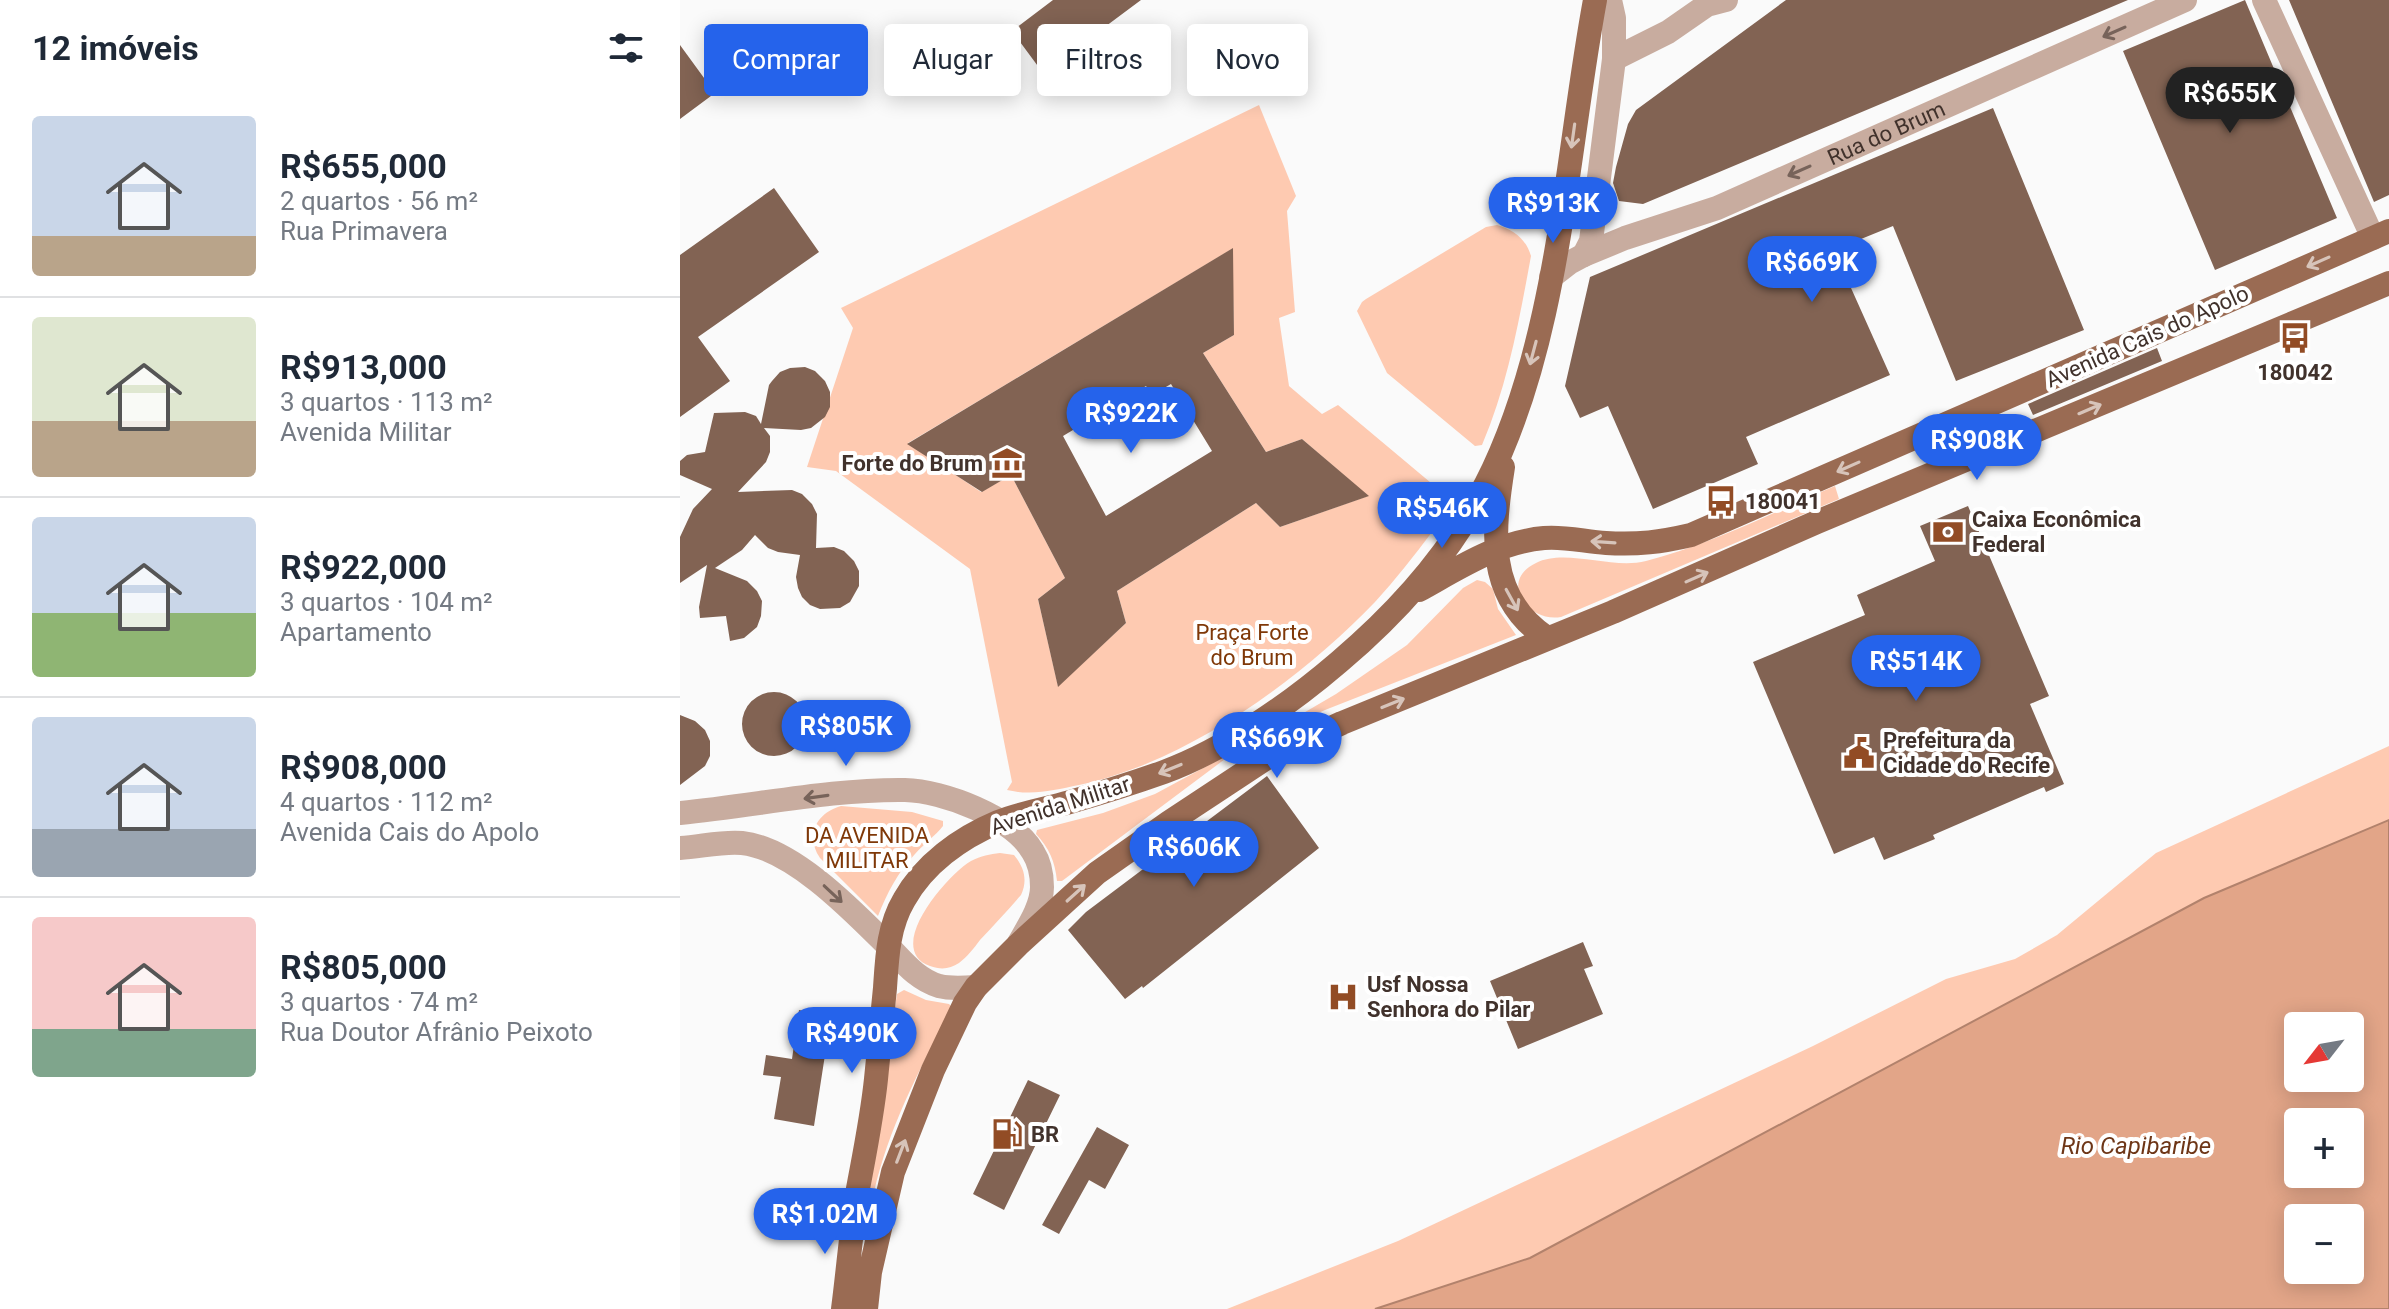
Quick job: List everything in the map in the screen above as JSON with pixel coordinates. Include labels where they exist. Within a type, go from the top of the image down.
[{"type":"main road","name":"Avenida Militar","points":[[843,1309],[857,1196],[876,1083],[888,945],[902,903],[923,873],[956,843],[999,821],[1068,803],[1169,770],[1240,735],[1312,685],[1369,637],[1410,595],[1452,539],[1485,486],[1508,435],[1533,354],[1551,277],[1595,0]]},
{"type":"main road","name":"Avenida Cais do Apolo","points":[[1410,595],[1495,550],[1524,541],[1547,538],[1653,544],[1691,535],[2381,234]]},
{"type":"main road","name":"Avenida Cais do Apolo","points":[[1547,638],[2389,283]]},
{"type":"main road","name":"Avenida Militar","points":[[1508,435],[1499,491],[1495,550],[1505,589],[1516,609],[1530,626],[1547,638]]},
{"type":"main road","points":[[866,1309],[870,1272],[893,1172],[933,1070],[965,1003],[976,987],[1018,945],[1097,873],[1268,757],[1547,638]]},
{"type":"street","points":[[1551,277],[1584,255],[1591,241],[1614,59],[1614,18],[1610,0]]},
{"type":"street","name":"Rua do Brum","points":[[1584,255],[1717,208],[2185,0]]},
{"type":"street","points":[[2264,0],[2381,234]]},
{"type":"street","points":[[1614,59],[1643,46],[1713,2]]},
{"type":"street","points":[[680,813],[851,791],[909,790],[959,801],[1014,830],[1032,849],[1040,865],[1042,891],[1033,918],[1018,945]]},
{"type":"street","points":[[680,848],[742,843],[781,858],[821,882],[911,971],[938,985],[959,989],[976,987]]},
{"type":"green space","name":"Praça Forte do Brum","points":[[1259,105],[1296,196],[1287,211],[1295,312],[1279,318],[1289,386],[1322,414],[1338,405],[1449,498],[1431,520],[1432,532],[1375,602],[1312,661],[1239,714],[1200,738],[1120,774],[1043,792],[1007,790],[1012,782],[970,569],[836,471],[807,467],[853,328],[841,308]],"holes":[[[1232,249],[1234,335],[1203,353],[1266,452],[1302,439],[1368,496],[1280,527],[1256,503],[1117,591],[1126,623],[1058,686],[1038,599],[1065,578],[1011,475],[981,492],[908,443]]]},
{"type":"green space","points":[[1497,225],[1518,236],[1531,256],[1506,376],[1482,445],[1475,446],[1387,373],[1357,311],[1366,299],[1486,227]]},
{"type":"green space","points":[[1835,486],[1839,499],[1561,617],[1538,614],[1522,599],[1519,580],[1536,563],[1561,558],[1619,563],[1646,561],[1718,537]]},
{"type":"green space","points":[[1477,580],[1493,589],[1498,609],[1516,635],[1325,710],[1233,753],[1062,881],[1057,881],[1053,861],[1036,834],[1037,830],[1103,813],[1155,794],[1283,725],[1336,694],[1407,645],[1463,588]]},
{"type":"green space","points":[[2389,746],[2389,820],[2204,898],[1530,1258],[1375,1309],[1227,1309],[1398,1241],[1813,1046],[1946,979],[2015,959],[2057,935],[2156,853]]},
{"type":"green space","name":"DA AVENIDA MILITAR","points":[[841,806],[912,812],[943,821],[943,826],[898,875],[878,916],[820,858],[813,842],[819,820]]},
{"type":"green space","name":"DA AVENIDA MILITAR","points":[[1000,853],[1014,855],[1020,864],[1024,874],[1021,895],[959,963],[949,968],[938,968],[917,957],[913,944],[916,929],[935,896],[971,861]]},
{"type":"green space","points":[[904,990],[952,1007],[907,1097],[888,1144],[874,1192],[869,1194],[868,1182],[897,994]]},
{"type":"water","name":"Rio Capibaribe","points":[[2389,820],[2389,1309],[1375,1309],[1530,1258],[2204,898]]},
{"type":"building","points":[[1053,0],[1141,0],[1109,24],[1037,24],[1037,65],[1021,43],[1021,24]]},
{"type":"building","points":[[1786,0],[2128,0],[1643,204],[1619,201],[1613,183],[1628,124],[1636,110]]},
{"type":"building","points":[[2245,0],[2337,218],[2215,270],[2123,51]]},
{"type":"building","points":[[2289,0],[2389,0],[2389,195],[2374,202]]},
{"type":"building","points":[[680,45],[704,78],[704,96],[711,96],[680,119]]},
{"type":"building","points":[[1993,108],[2084,330],[1956,381],[1893,226],[1834,250],[1890,375],[1746,437],[1758,464],[1653,509],[1608,406],[1580,418],[1565,386],[1590,277]]},
{"type":"building","points":[[774,188],[819,252],[698,337],[730,381],[680,417],[680,255]]},
{"type":"building","name":"Forte do Brum","points":[[1233,248],[1234,335],[1203,353],[1266,452],[1302,439],[1369,496],[1280,527],[1256,503],[1117,591],[1126,623],[1058,687],[1038,599],[1065,578],[1011,475],[982,492],[907,444]],"holes":[[[1171,384],[1212,451],[1106,516],[1063,436],[1146,386],[1152,395]]]},
{"type":"building","points":[[2157,348],[2162,361],[2033,415],[2028,404]]},
{"type":"building","points":[[805,367],[815,371],[825,381],[830,392],[830,407],[825,417],[811,428],[801,430],[764,428],[770,436],[770,452],[766,462],[738,492],[792,490],[802,494],[817,514],[816,548],[834,547],[844,551],[859,571],[859,586],[850,602],[840,608],[820,609],[810,605],[798,588],[796,577],[800,555],[768,548],[755,535],[742,550],[715,568],[747,581],[762,601],[757,627],[744,638],[730,641],[726,616],[700,618],[699,607],[707,565],[680,583],[680,537],[693,509],[712,489],[680,475],[680,461],[687,455],[705,452],[714,413],[745,412],[756,416],[761,424],[772,381],[780,372]]},
{"type":"building","points":[[1968,506],[2049,696],[2030,704],[2064,784],[2046,792],[2044,787],[1933,835],[1935,839],[1884,860],[1874,837],[1834,854],[1753,662],[1865,615],[1857,595],[1935,561],[1920,526]]},
{"type":"building","points":[[774,692],[792,698],[800,706],[806,724],[800,742],[792,750],[774,756],[756,750],[748,742],[742,724],[748,706],[756,698]]},
{"type":"building","points":[[680,715],[695,721],[705,730],[710,741],[710,756],[705,766],[680,785]]},
{"type":"building","points":[[1267,776],[1319,848],[1125,999],[1068,930],[1086,912]]},
{"type":"building","points":[[1583,942],[1593,966],[1584,969],[1603,1014],[1518,1049],[1490,981]]},
{"type":"building","points":[[799,1010],[831,1016],[814,1126],[774,1119],[781,1077],[763,1075],[766,1055],[792,1059]]},
{"type":"building","points":[[1028,1080],[1060,1095],[1004,1210],[973,1194]]},
{"type":"building","points":[[1097,1127],[1129,1145],[1105,1189],[1089,1180],[1059,1234],[1042,1225]]},
{"type":"place","name":"180042","points":[[2295,338]]},
{"type":"place","name":"Forte do Brum","points":[[1007,463]]},
{"type":"place","name":"180041","points":[[1721,501]]},
{"type":"place","name":"Caixa Econômica Federal","points":[[1948,532]]},
{"type":"place","name":"Prefeitura da Cidade do Recife","points":[[1859,753]]},
{"type":"place","name":"Usf Nossa Senhora do Pilar","points":[[1343,997]]},
{"type":"place","name":"BR","points":[[1007,1134]]}]
